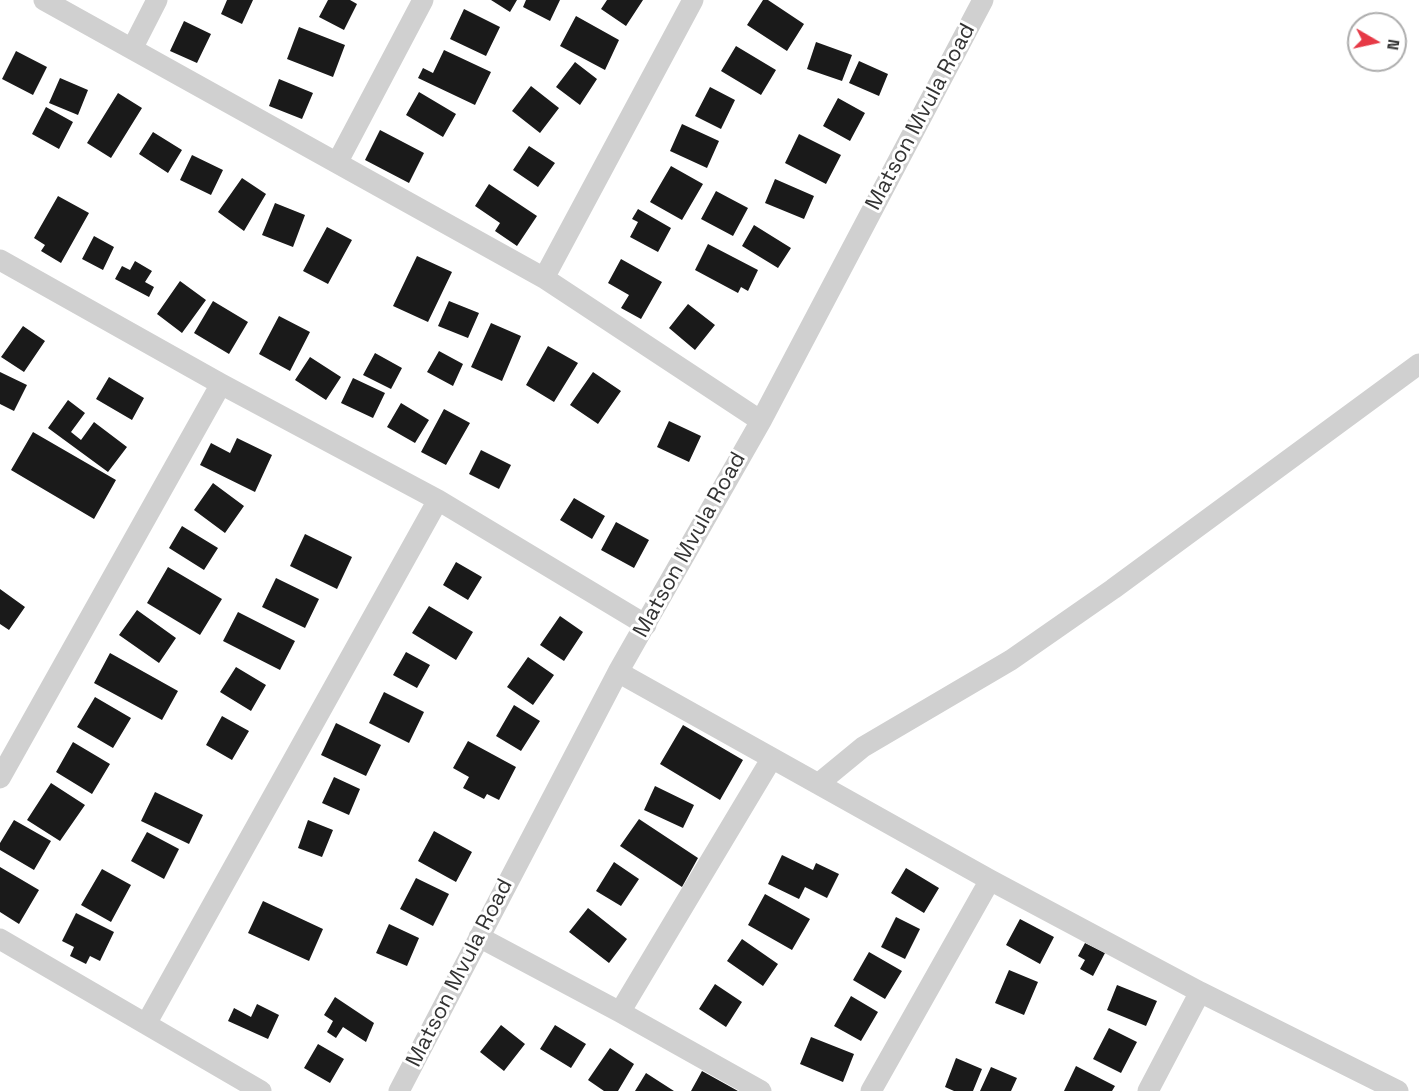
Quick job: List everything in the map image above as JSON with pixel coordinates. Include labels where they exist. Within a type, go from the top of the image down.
[{"type":"street","points":[[44,0],[544,278],[761,421]]},
{"type":"street","points":[[132,49],[157,0]]},
{"type":"street","points":[[337,163],[423,0]]},
{"type":"street","points":[[544,278],[693,0]]},
{"type":"street","name":"Matson Mvula Road","points":[[399,1091],[618,672],[761,421],[983,0]]},
{"type":"street","points":[[0,260],[221,384],[438,500],[646,625]]},
{"type":"street","points":[[818,783],[863,747],[1011,660],[1419,364]]},
{"type":"street","points":[[0,777],[221,384]]},
{"type":"street","points":[[146,1024],[438,500]]},
{"type":"street","points":[[618,672],[990,880],[1200,992],[1398,1091]]},
{"type":"street","points":[[620,1012],[772,758]]},
{"type":"street","points":[[871,1091],[990,880]]},
{"type":"street","points":[[479,937],[761,1091]]},
{"type":"street","points":[[0,939],[261,1091]]},
{"type":"street","points":[[1148,1091],[1200,992]]},
{"type":"building","points":[[227,0],[253,0],[242,24],[221,14]]},
{"type":"building","points":[[328,0],[350,0],[357,4],[344,30],[319,17]]},
{"type":"building","points":[[491,0],[517,0],[510,12]]},
{"type":"building","points":[[526,0],[560,0],[550,21],[523,7]]},
{"type":"building","points":[[607,0],[643,0],[626,26],[601,9]]},
{"type":"building","points":[[763,0],[768,0],[804,24],[787,51],[747,25]]},
{"type":"building","points":[[464,9],[500,27],[486,56],[450,39]]},
{"type":"building","points":[[576,16],[619,40],[605,70],[560,46]]},
{"type":"building","points":[[184,21],[211,34],[197,63],[170,51]]},
{"type":"building","points":[[299,27],[345,45],[333,77],[287,59]]},
{"type":"building","points":[[816,42],[852,55],[842,81],[807,69]]},
{"type":"building","points":[[736,46],[776,70],[761,95],[721,71]]},
{"type":"building","points":[[444,50],[491,72],[475,105],[418,78],[423,68],[433,73]]},
{"type":"building","points":[[16,51],[47,67],[33,95],[2,79]]},
{"type":"building","points":[[859,61],[888,74],[879,96],[849,83]]},
{"type":"building","points":[[575,62],[597,79],[580,105],[556,87]]},
{"type":"building","points":[[60,78],[88,90],[78,115],[49,103]]},
{"type":"building","points":[[279,79],[313,93],[302,119],[269,106]]},
{"type":"building","points":[[531,86],[559,108],[540,133],[512,111]]},
{"type":"building","points":[[710,87],[735,100],[721,129],[695,116]]},
{"type":"building","points":[[419,92],[456,114],[443,137],[406,115]]},
{"type":"building","points":[[118,93],[142,108],[111,158],[87,143]]},
{"type":"building","points":[[838,98],[865,113],[850,141],[823,126]]},
{"type":"building","points":[[46,107],[73,122],[59,149],[32,134]]},
{"type":"building","points":[[682,124],[719,141],[707,168],[670,151]]},
{"type":"building","points":[[380,130],[424,153],[409,183],[365,160]]},
{"type":"building","points":[[153,132],[182,150],[168,173],[139,154]]},
{"type":"building","points":[[799,134],[841,155],[826,184],[785,163]]},
{"type":"building","points":[[529,146],[555,163],[538,187],[513,170]]},
{"type":"building","points":[[192,155],[223,170],[211,195],[180,180]]},
{"type":"building","points":[[671,166],[703,184],[682,220],[650,202]]},
{"type":"building","points":[[242,178],[266,194],[244,231],[218,212]]},
{"type":"building","points":[[775,179],[814,196],[804,219],[765,203]]},
{"type":"building","points":[[489,184],[537,216],[517,246],[495,231],[500,223],[475,206]]},
{"type":"building","points":[[716,191],[748,208],[733,236],[701,219]]},
{"type":"building","points":[[58,196],[89,213],[61,263],[41,251],[45,245],[34,238]]},
{"type":"building","points":[[275,203],[305,215],[293,247],[262,235]]},
{"type":"building","points":[[638,209],[671,228],[658,252],[630,237],[638,222],[632,219]]},
{"type":"building","points":[[754,225],[791,248],[778,268],[742,246]]},
{"type":"building","points":[[327,227],[352,240],[328,284],[303,271]]},
{"type":"building","points":[[94,236],[114,247],[103,270],[82,259]]},
{"type":"building","points":[[708,244],[758,270],[748,291],[741,287],[738,293],[695,270]]},
{"type":"building","points":[[417,256],[452,272],[428,322],[393,306]]},
{"type":"building","points":[[621,259],[662,282],[641,319],[621,308],[629,295],[608,283]]},
{"type":"building","points":[[135,261],[152,271],[145,282],[154,287],[149,297],[115,279],[122,266],[130,270]]},
{"type":"building","points":[[180,281],[206,300],[182,333],[157,314]]},
{"type":"building","points":[[213,301],[248,322],[229,354],[194,333]]},
{"type":"building","points":[[449,301],[479,313],[468,338],[438,326]]},
{"type":"building","points":[[688,304],[715,325],[695,350],[669,328]]},
{"type":"building","points":[[279,316],[310,332],[290,371],[259,354]]},
{"type":"building","points":[[491,323],[521,336],[502,381],[471,367]]},
{"type":"building","points":[[23,326],[45,341],[24,372],[1,357]]},
{"type":"building","points":[[548,346],[578,363],[554,402],[526,385]]},
{"type":"building","points":[[439,351],[463,364],[453,386],[427,372]]},
{"type":"building","points":[[375,353],[402,368],[391,389],[363,375]]},
{"type":"building","points":[[310,357],[341,377],[326,400],[295,380]]},
{"type":"building","points":[[0,372],[27,385],[14,411],[0,404]]},
{"type":"building","points":[[593,372],[621,391],[598,424],[570,405]]},
{"type":"building","points":[[109,377],[144,398],[132,420],[96,399]]},
{"type":"building","points":[[353,378],[385,393],[373,418],[341,403]]},
{"type":"building","points":[[68,400],[85,413],[71,432],[81,440],[94,422],[127,447],[108,472],[48,428]]},
{"type":"building","points":[[401,403],[429,420],[415,443],[387,427]]},
{"type":"building","points":[[444,409],[470,423],[446,465],[421,452]]},
{"type":"building","points":[[669,421],[701,436],[689,462],[657,447]]},
{"type":"building","points":[[33,432],[116,480],[94,519],[11,470]]},
{"type":"building","points":[[237,438],[272,455],[255,492],[200,465],[211,443],[230,453]]},
{"type":"building","points":[[481,450],[511,465],[499,489],[469,474]]},
{"type":"building","points":[[213,483],[244,506],[225,533],[194,510]]},
{"type":"building","points":[[574,498],[605,516],[592,539],[560,520]]},
{"type":"building","points":[[616,522],[649,540],[634,568],[601,550]]},
{"type":"building","points":[[182,526],[218,548],[204,570],[169,548]]},
{"type":"building","points":[[305,534],[352,557],[337,589],[290,566]]},
{"type":"building","points":[[456,562],[482,577],[468,600],[443,585]]},
{"type":"building","points":[[168,567],[222,599],[200,635],[147,603]]},
{"type":"building","points":[[276,578],[319,599],[305,628],[262,607]]},
{"type":"building","points":[[0,589],[25,607],[9,630],[0,624]]},
{"type":"building","points":[[429,606],[473,632],[456,660],[412,633]]},
{"type":"building","points":[[137,610],[176,638],[159,663],[119,635]]},
{"type":"building","points":[[238,612],[295,641],[280,670],[223,641]]},
{"type":"building","points":[[560,616],[583,632],[564,661],[540,645]]},
{"type":"building","points":[[406,652],[430,665],[417,688],[393,675]]},
{"type":"building","points":[[110,653],[178,691],[162,720],[94,683]]},
{"type":"building","points":[[528,657],[554,675],[533,705],[507,687]]},
{"type":"building","points":[[236,667],[266,685],[251,711],[220,692]]},
{"type":"building","points":[[384,692],[424,712],[409,743],[369,723]]},
{"type":"building","points":[[95,697],[131,718],[113,748],[77,727]]},
{"type":"building","points":[[514,705],[540,721],[521,751],[496,736]]},
{"type":"building","points":[[222,716],[249,731],[232,760],[206,745]]},
{"type":"building","points":[[336,723],[381,745],[366,776],[321,755]]},
{"type":"building","points":[[683,725],[743,760],[720,800],[660,764]]},
{"type":"building","points":[[468,741],[516,767],[499,800],[487,794],[484,799],[463,788],[469,777],[453,768]]},
{"type":"building","points":[[73,742],[110,764],[92,794],[56,772]]},
{"type":"building","points":[[334,777],[360,789],[349,815],[322,803]]},
{"type":"building","points":[[51,783],[85,805],[60,841],[27,820]]},
{"type":"building","points":[[655,786],[694,805],[683,828],[644,810]]},
{"type":"building","points":[[155,792],[203,815],[189,844],[141,821]]},
{"type":"building","points":[[639,819],[698,858],[682,887],[620,846]]},
{"type":"building","points":[[14,820],[51,841],[34,870],[0,850],[0,843]]},
{"type":"building","points":[[308,820],[333,830],[322,857],[298,848]]},
{"type":"building","points":[[434,831],[472,852],[456,882],[418,861]]},
{"type":"building","points":[[147,832],[179,849],[164,879],[131,861]]},
{"type":"building","points":[[782,855],[813,870],[816,863],[839,874],[827,898],[805,887],[799,899],[768,884]]},
{"type":"building","points":[[614,862],[639,879],[621,906],[596,891]]},
{"type":"building","points":[[0,867],[39,890],[19,924],[0,912]]},
{"type":"building","points":[[906,868],[939,888],[924,913],[891,893]]},
{"type":"building","points":[[102,869],[131,885],[111,922],[81,905]]},
{"type":"building","points":[[416,878],[449,894],[433,926],[400,909]]},
{"type":"building","points":[[765,894],[810,919],[792,950],[748,925]]},
{"type":"building","points":[[263,901],[323,929],[309,961],[248,933]]},
{"type":"building","points":[[588,908],[627,939],[609,963],[569,932]]},
{"type":"building","points":[[76,913],[114,932],[100,961],[90,956],[86,964],[70,956],[74,947],[62,941]]},
{"type":"building","points":[[896,917],[920,929],[905,959],[881,947]]},
{"type":"building","points":[[1020,919],[1054,937],[1040,964],[1006,945]]},
{"type":"building","points":[[389,924],[419,938],[407,966],[376,953]]},
{"type":"building","points":[[742,939],[778,964],[763,986],[727,961]]},
{"type":"building","points":[[1085,943],[1105,953],[1093,976],[1080,969],[1085,960],[1078,956]]},
{"type":"building","points":[[869,952],[902,971],[885,999],[853,980]]},
{"type":"building","points":[[1009,970],[1038,982],[1024,1015],[995,1003]]},
{"type":"building","points":[[715,984],[742,1002],[726,1027],[699,1009]]},
{"type":"building","points":[[1117,985],[1157,1001],[1146,1026],[1107,1010]]},
{"type":"building","points":[[851,996],[878,1012],[861,1041],[834,1026]]},
{"type":"building","points":[[335,997],[374,1023],[366,1042],[343,1027],[336,1038],[327,1032],[333,1021],[324,1015]]},
{"type":"building","points":[[257,1004],[279,1015],[268,1039],[228,1021],[234,1008],[251,1017]]},
{"type":"building","points":[[501,1025],[525,1044],[504,1071],[480,1052]]},
{"type":"building","points":[[555,1025],[586,1044],[571,1068],[540,1049]]},
{"type":"building","points":[[1109,1028],[1137,1042],[1121,1073],[1093,1059]]},
{"type":"building","points":[[811,1037],[854,1054],[843,1082],[800,1064]]},
{"type":"building","points":[[318,1044],[344,1059],[330,1083],[304,1068]]},
{"type":"building","points":[[610,1048],[634,1064],[618,1091],[604,1091],[588,1080]]},
{"type":"building","points":[[956,1058],[982,1069],[973,1091],[954,1091],[945,1087]]},
{"type":"building","points":[[1076,1066],[1115,1086],[1112,1091],[1064,1091]]},
{"type":"building","points":[[991,1067],[1017,1078],[1011,1091],[980,1091]]},
{"type":"building","points":[[702,1071],[738,1091],[691,1091]]},
{"type":"building","points":[[646,1073],[674,1091],[635,1091]]}]
